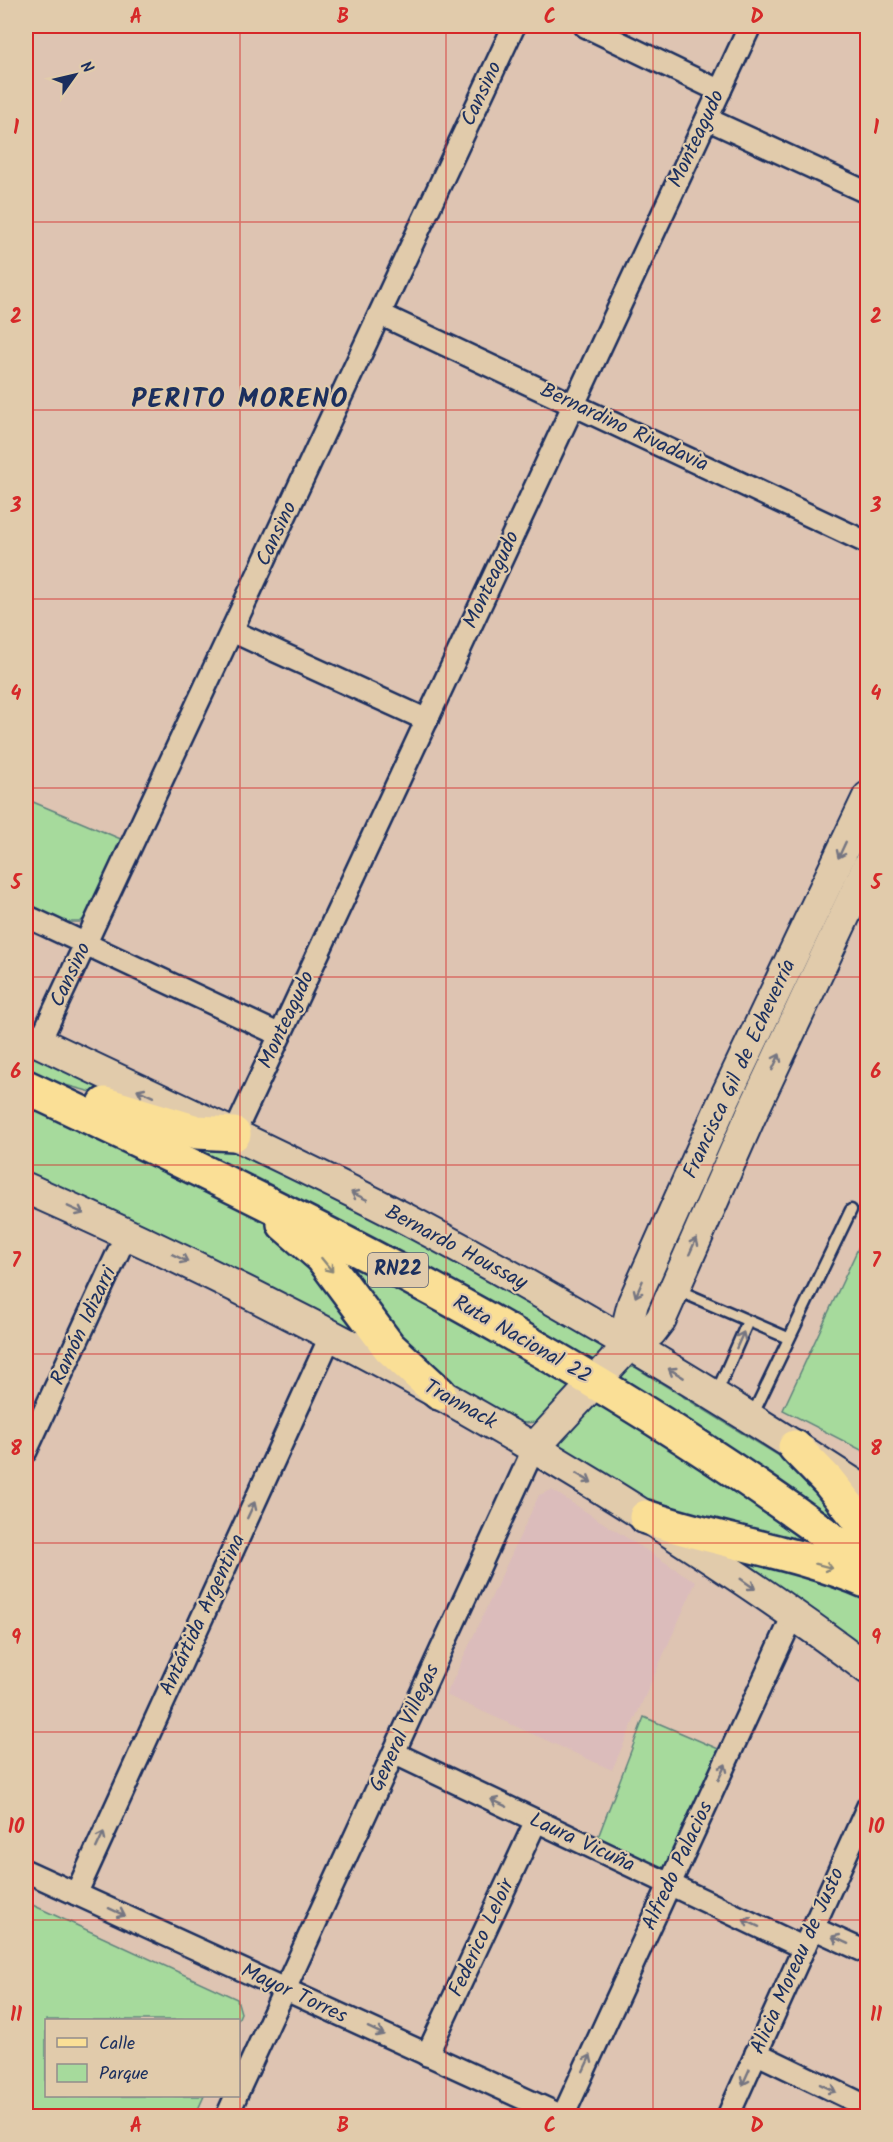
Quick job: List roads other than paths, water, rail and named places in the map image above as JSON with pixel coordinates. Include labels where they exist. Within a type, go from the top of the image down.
[{"type":"main road","points":[[35,1091],[94,1101],[197,1132],[234,1134]]},
{"type":"main road","name":"Ruta Nacional 22","points":[[35,1091],[197,1168],[408,1275],[594,1381],[730,1470],[867,1566]]},
{"type":"main road","points":[[197,1168],[271,1215],[305,1241],[334,1272],[377,1334],[439,1393]]},
{"type":"main road","points":[[795,1447],[828,1481],[867,1530]]},
{"type":"main road","points":[[646,1516],[707,1537],[830,1567],[867,1582]]},
{"type":"street","name":"Cansino","points":[[32,1040],[85,944],[514,26]]},
{"type":"street","points":[[585,26],[720,91]]},
{"type":"street","name":"Monteagudo","points":[[234,1134],[750,26]]},
{"type":"street","points":[[707,119],[867,193]]},
{"type":"street","name":"Bernardino Rivadavia","points":[[380,314],[867,543]]},
{"type":"street","points":[[232,631],[427,720]]},
{"type":"street","name":"Francisca Gil de Echeverría","points":[[629,1345],[629,1319],[633,1303],[723,1102],[867,798]]},
{"type":"street","name":"Francisca Gil de Echeverría","points":[[594,1381],[629,1345],[657,1325],[751,1115],[867,866]]},
{"type":"street","points":[[26,916],[280,1035]]},
{"type":"street","name":"Bernardo Houssay","points":[[32,1040],[234,1134],[406,1219],[629,1345],[867,1493]]},
{"type":"street","points":[[723,1102],[751,1115]]},
{"type":"street","name":"Trannack","points":[[26,1188],[127,1233],[331,1335],[439,1393],[646,1516],[793,1616],[867,1670]]},
{"type":"street","name":"Ramón Idizarri","points":[[26,1451],[127,1233]]},
{"type":"street","name":"Antártida Argentina","points":[[76,1894],[331,1335]]},
{"type":"street","name":"General Villegas","points":[[240,2087],[534,1448],[594,1381]]},
{"type":"street","name":"Alfredo Palacios","points":[[562,2116],[793,1616]]},
{"type":"street","name":"Laura Vicuña","points":[[394,1753],[804,1948]]},
{"type":"street","name":"Alicia Moreau de Justo","points":[[728,2116],[867,1806]]},
{"type":"street","name":"Federico Leloir","points":[[427,2055],[536,1821]]},
{"type":"street","name":"Mayor Torres","points":[[26,1870],[562,2116]]},
{"type":"street","points":[[813,1928],[867,1953]]},
{"type":"street","points":[[756,2053],[867,2107]]},
{"type":"street","points":[[227,2116],[236,2097]]},
{"type":"lane","points":[[751,1419],[851,1210]]},
{"type":"lane","points":[[675,1289],[788,1338]]},
{"type":"lane","points":[[714,1397],[748,1321]]},
{"type":"district","name":"PERITO MORENO","points":[[240,399]]}]
